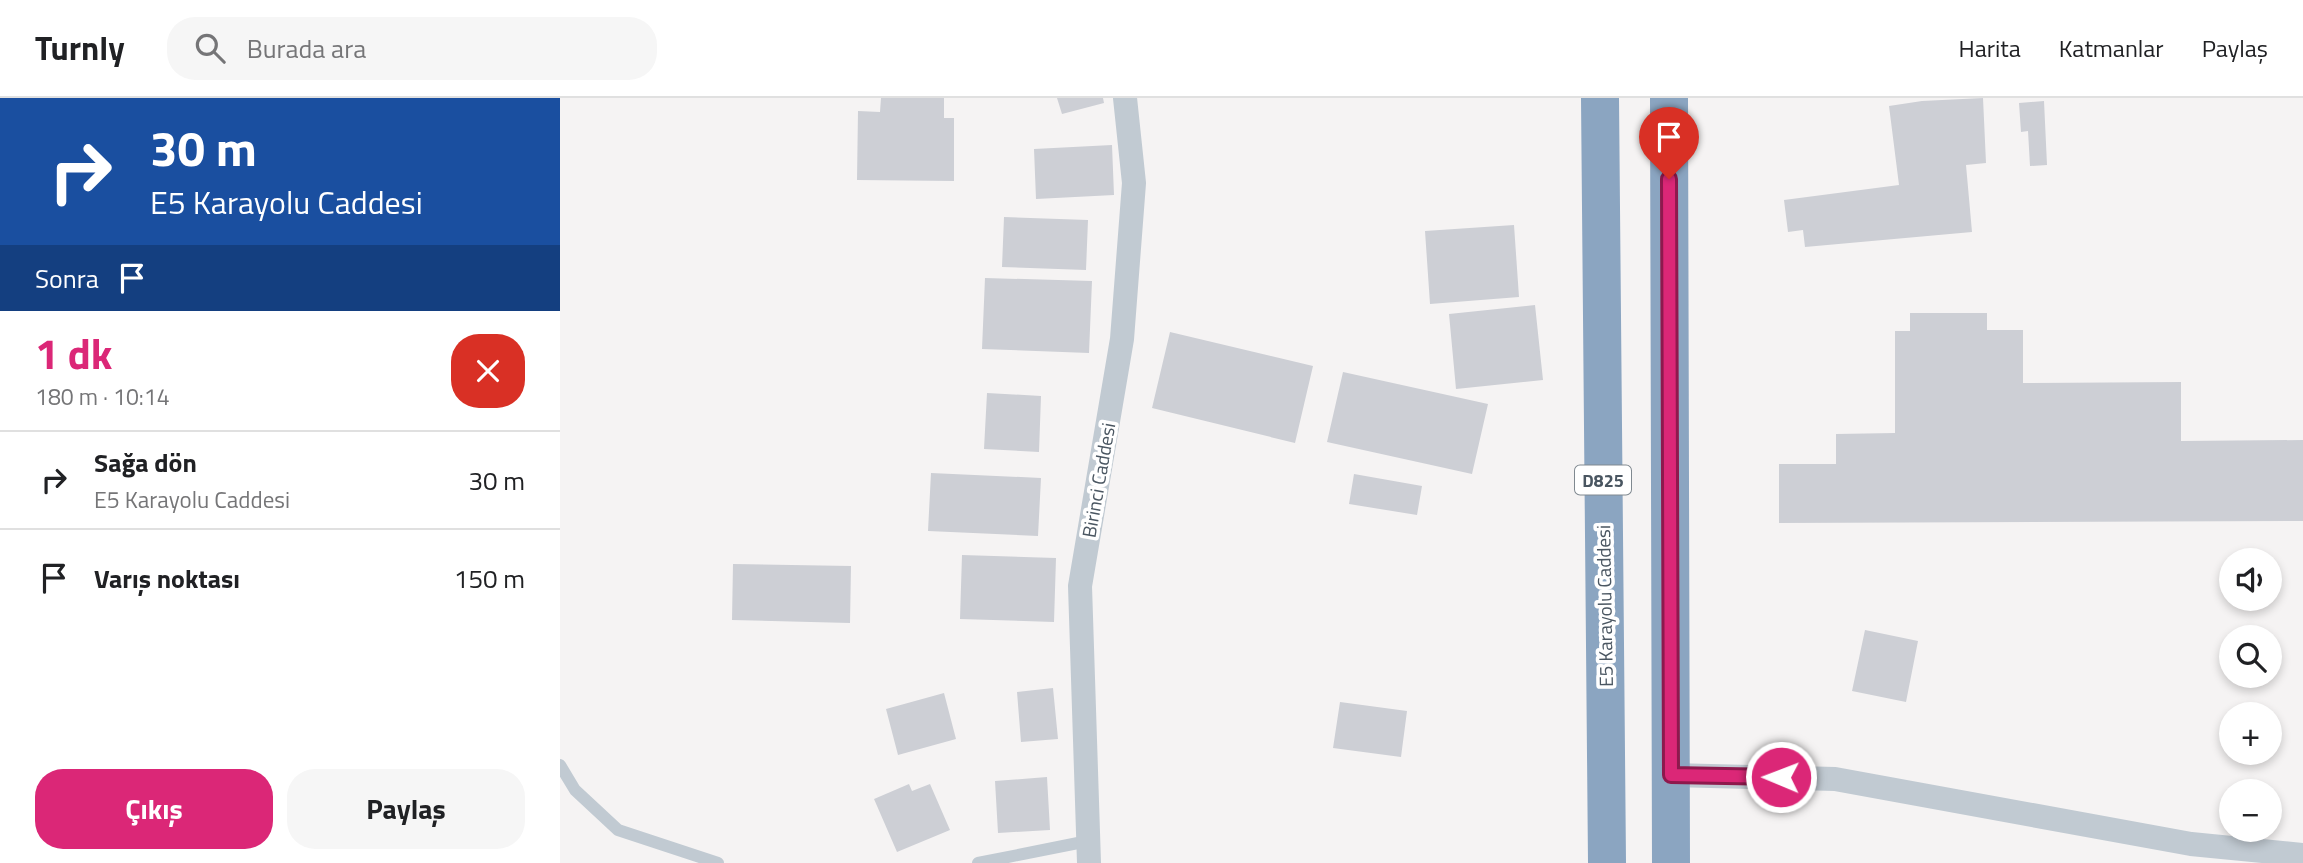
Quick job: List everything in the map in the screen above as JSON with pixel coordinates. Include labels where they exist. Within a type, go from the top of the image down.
[{"type":"highway","name":"E5 Karayolu Caddesi","points":[[1600,98],[1607,863]]},
{"type":"highway","points":[[1669,98],[1671,863]]},
{"type":"street","name":"Birinci Caddesi","points":[[1089,852],[1080,586],[1122,339],[1134,183],[1125,98]]},
{"type":"street","points":[[1671,775],[1835,779],[2191,844],[2303,855]]},
{"type":"lane","points":[[560,765],[575,790],[618,830],[718,863]]},
{"type":"lane","points":[[978,863],[1089,852]]},
{"type":"building","points":[[881,98],[944,98],[944,118],[954,118],[954,181],[857,180],[858,111],[880,112]]},
{"type":"building","points":[[1057,98],[1103,98],[1104,103],[1062,114]]},
{"type":"building","points":[[1983,98],[1986,163],[1966,165],[1972,232],[1805,247],[1803,230],[1788,232],[1784,200],[1899,185],[1889,106],[1922,101]]},
{"type":"building","points":[[2044,101],[2047,165],[2030,166],[2028,131],[2021,132],[2019,103]]},
{"type":"building","points":[[1112,145],[1114,195],[1036,199],[1034,149]]},
{"type":"building","points":[[1004,217],[1088,220],[1086,270],[1002,267]]},
{"type":"building","points":[[1514,225],[1519,297],[1430,304],[1425,231]]},
{"type":"building","points":[[985,278],[1092,281],[1089,353],[982,349]]},
{"type":"building","points":[[1535,305],[1543,380],[1456,389],[1449,314]]},
{"type":"building","points":[[1910,313],[1987,313],[1987,330],[2023,330],[2023,383],[2181,382],[2181,441],[2303,440],[2303,521],[1779,523],[1779,464],[1836,464],[1836,434],[1895,433],[1895,331],[1910,331]]},
{"type":"building","points":[[1170,332],[1313,366],[1295,443],[1152,408]]},
{"type":"building","points":[[1343,372],[1488,404],[1472,474],[1327,442]]},
{"type":"building","points":[[987,393],[1041,396],[1039,452],[984,449]]},
{"type":"building","points":[[931,473],[1041,478],[1038,536],[928,531]]},
{"type":"building","points":[[1354,474],[1422,486],[1417,515],[1349,504]]},
{"type":"building","points":[[962,555],[1056,558],[1054,622],[960,619]]},
{"type":"building","points":[[733,564],[851,566],[850,623],[732,620]]},
{"type":"building","points":[[1865,630],[1918,641],[1906,702],[1852,691]]},
{"type":"building","points":[[1053,688],[1058,739],[1021,742],[1017,692]]},
{"type":"building","points":[[944,693],[956,739],[898,755],[886,709]]},
{"type":"building","points":[[1340,702],[1407,711],[1401,757],[1333,748]]},
{"type":"building","points":[[1047,777],[1050,830],[998,833],[995,781]]},
{"type":"building","points":[[909,784],[912,791],[930,784],[950,830],[897,852],[874,799]]},
{"type":"route","points":[[1669,179],[1671,775],[1781,777]]}]
